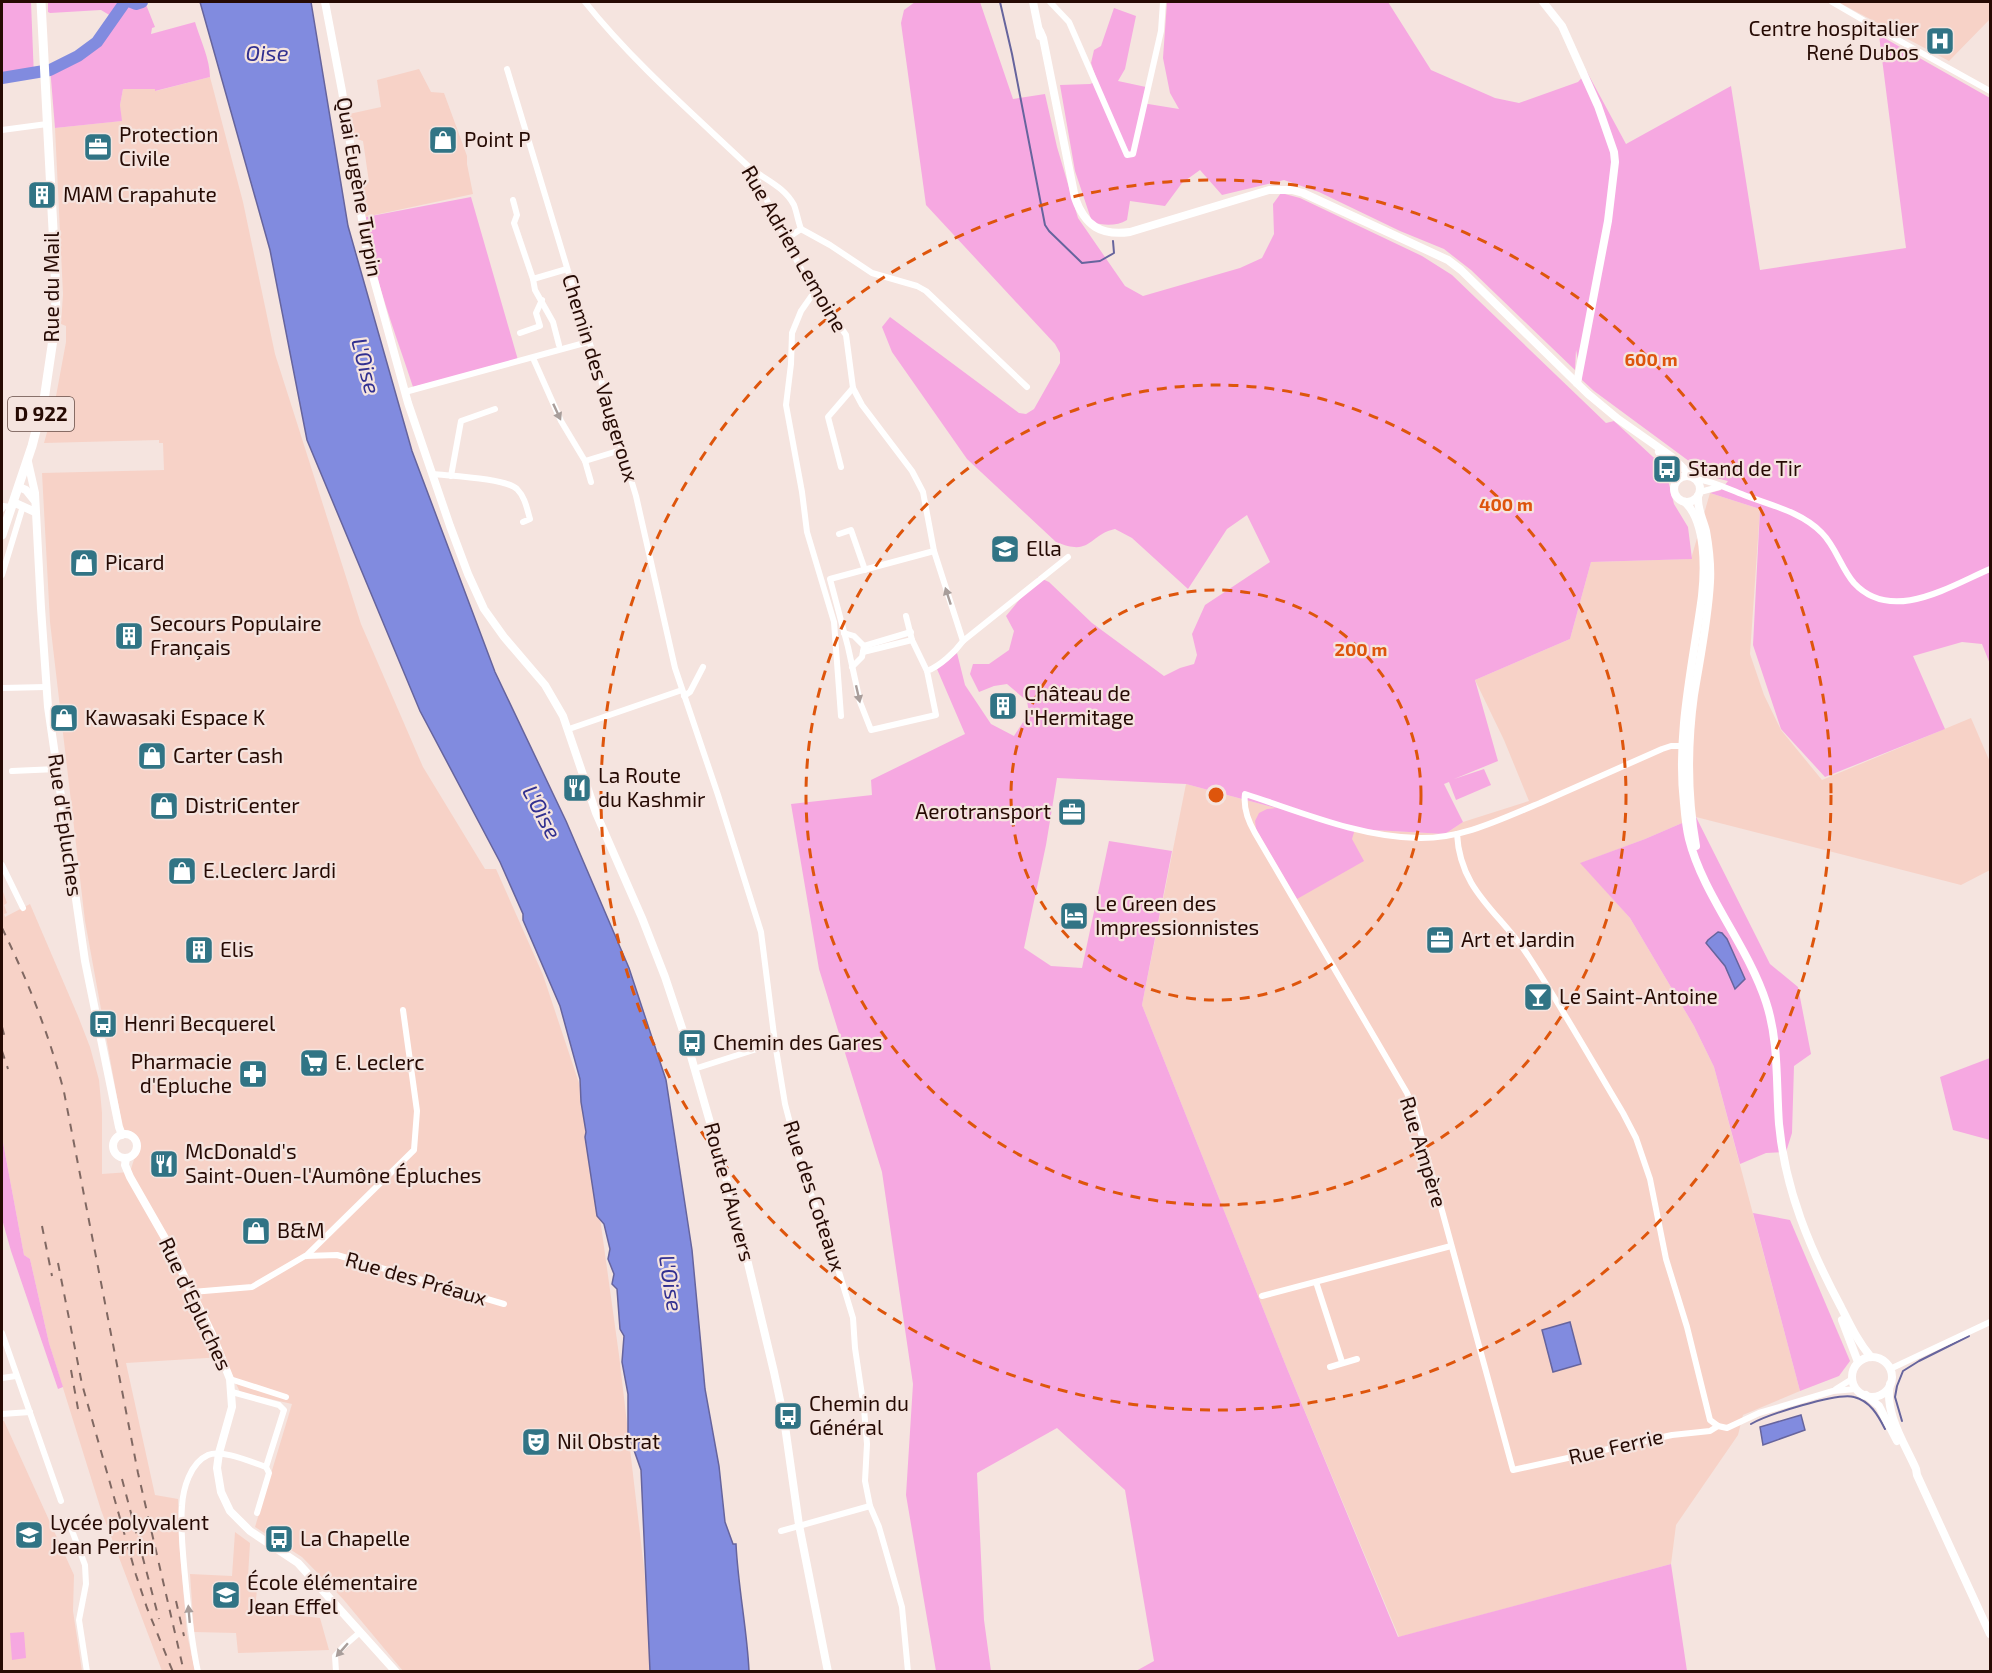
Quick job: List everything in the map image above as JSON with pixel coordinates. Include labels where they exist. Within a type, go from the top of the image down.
[{"type":"main road","name":"Rue du Mail","points":[[28,462],[44,400],[56,319],[42,2]]},
{"type":"main road","name":"Quai Eugène Turpin","points":[[325,2],[342,91],[368,258],[405,392],[450,526],[478,597],[504,638],[545,685],[569,729]]},
{"type":"main road","points":[[1035,2],[1042,49],[1075,198],[1084,217],[1093,226],[1111,233],[1130,232],[1269,190],[1292,190],[1312,197],[1441,256],[1461,270],[1577,383],[1613,415],[1672,457],[1700,484],[1699,510],[1708,542],[1710,582],[1686,746]]},
{"type":"main road","points":[[1649,441],[1667,463],[1675,483],[1674,494],[1691,508],[1697,523],[1704,571],[1686,746],[1692,837],[1704,876],[1752,967],[1767,1005],[1775,1047],[1779,1123],[1787,1178],[1801,1221],[1858,1362]]},
{"type":"main road","name":"D 922","points":[[2,535],[28,462]]},
{"type":"main road","points":[[1675,483],[1683,476],[1694,478]]},
{"type":"main road","points":[[1685,502],[1693,501],[1699,494]]},
{"type":"main road","name":"Route d'Auvers","points":[[569,729],[596,813],[665,977],[732,1198],[784,1419],[799,1526],[828,1671]]},
{"type":"main road","points":[[1828,1283],[1862,1347],[1871,1357],[1883,1360],[1890,1369],[1892,1376],[1888,1396],[1890,1407],[1917,1475],[1990,1634]]},
{"type":"main road","points":[[1871,1357],[1858,1362],[1852,1379],[1856,1389],[1879,1406],[1917,1475]]},
{"type":"main road","points":[[1866,1395],[1871,1397],[1881,1394],[1890,1384]]},
{"type":"street","name":"Rue Adrien Lemoine","points":[[585,2],[610,33],[649,73],[748,166],[755,176],[802,271],[846,335],[853,388],[862,405],[912,471],[922,492],[934,551],[963,641]]},
{"type":"street","points":[[1050,2],[1069,22],[1127,155],[1133,154],[1161,31],[1163,2]]},
{"type":"street","points":[[1543,2],[1562,26],[1598,106],[1614,152],[1615,162],[1608,221],[1577,383]]},
{"type":"street","points":[[1832,2],[1990,91]]},
{"type":"street","name":"Chemin des Vaugeroux","points":[[507,69],[636,496],[675,668],[683,693]]},
{"type":"street","points":[[2,130],[47,124]]},
{"type":"street","points":[[748,166],[788,196],[795,207],[801,229],[821,239],[872,273],[918,286],[926,291],[1027,387]]},
{"type":"street","points":[[513,200],[517,216],[514,223],[535,290],[553,322],[559,345]]},
{"type":"street","points":[[786,239],[801,229]]},
{"type":"street","points":[[533,279],[567,269]]},
{"type":"street","points":[[815,291],[801,311],[792,333],[786,405],[807,532],[834,622],[840,716]]},
{"type":"street","points":[[520,333],[540,326],[536,313],[542,300]]},
{"type":"street","points":[[405,392],[588,342]]},
{"type":"street","points":[[533,358],[561,421],[585,461],[591,482]]},
{"type":"street","points":[[841,467],[828,417],[853,388]]},
{"type":"street","points":[[451,476],[461,421],[495,409]]},
{"type":"street","points":[[585,461],[621,450]]},
{"type":"street","name":"Rue d'Epluches","points":[[28,462],[35,493],[46,687],[57,769],[84,952],[122,1135]]},
{"type":"street","points":[[433,474],[498,481],[513,486],[523,497],[530,519],[523,522]]},
{"type":"street","points":[[1694,478],[1707,480],[1783,509],[1812,525],[1827,538],[1854,583],[1861,590],[1878,598],[1896,602],[1922,598],[1990,569]]},
{"type":"street","points":[[19,487],[32,495],[35,501]]},
{"type":"street","points":[[1699,494],[1712,487],[1723,487]]},
{"type":"street","points":[[2,575],[12,506],[35,512]]},
{"type":"street","points":[[839,534],[851,530],[865,570]]},
{"type":"street","points":[[906,615],[912,640],[927,671],[936,715],[871,730],[860,702],[830,579],[934,551]]},
{"type":"street","points":[[927,671],[934,668],[963,641],[1068,557]]},
{"type":"street","points":[[863,649],[911,632]]},
{"type":"street","points":[[844,633],[854,636],[863,649],[862,657],[852,667]]},
{"type":"street","points":[[863,649],[912,640]]},
{"type":"street","points":[[569,729],[690,692],[704,667]]},
{"type":"street","points":[[2,688],[46,687]]},
{"type":"street","name":"Rue des Coteaux","points":[[683,693],[761,932],[784,1104],[803,1173],[832,1249],[853,1318],[867,1444],[865,1481],[870,1506],[879,1527],[902,1607],[908,1671]]},
{"type":"street","points":[[1686,746],[1669,747],[1504,819],[1457,834],[1458,850],[1465,872],[1478,894],[1534,963],[1636,1138],[1650,1179],[1665,1259],[1687,1327],[1709,1418],[1718,1426]]},
{"type":"street","points":[[12,771],[57,769]]},
{"type":"street","name":"Rue Ampère","points":[[1457,834],[1418,838],[1397,837],[1355,829],[1245,794],[1244,805],[1249,823],[1407,1093],[1513,1470]]},
{"type":"street","points":[[2,865],[23,908]]},
{"type":"street","points":[[192,1292],[252,1287],[305,1256],[414,1150],[417,1111],[402,1010]]},
{"type":"street","points":[[694,1069],[775,1043]]},
{"type":"street","points":[[122,1135],[130,1135],[136,1144],[135,1152],[126,1158],[119,1156],[113,1146],[116,1139],[122,1135]]},
{"type":"street","name":"Rue d'Epluches","points":[[126,1158],[125,1165],[130,1178],[170,1247],[212,1334],[230,1379],[232,1407],[217,1468],[221,1492],[230,1511],[250,1531],[297,1563],[396,1671]]},
{"type":"street","points":[[1262,1296],[1451,1246]]},
{"type":"street","name":"Rue des Préaux","points":[[305,1256],[346,1257],[504,1304]]},
{"type":"street","points":[[1316,1282],[1342,1362]]},
{"type":"street","points":[[1890,1369],[1990,1322]]},
{"type":"street","points":[[2,1333],[61,1501]]},
{"type":"street","points":[[1330,1367],[1357,1359]]},
{"type":"street","points":[[2,1378],[16,1376]]},
{"type":"street","points":[[230,1379],[286,1398]]},
{"type":"street","points":[[1833,1391],[1852,1379]]},
{"type":"street","points":[[1833,1391],[1856,1389]]},
{"type":"street","name":"Rue Ferrie","points":[[1513,1470],[1672,1435],[1710,1431],[1718,1426],[1724,1428],[1760,1413],[1833,1391]]},
{"type":"street","points":[[232,1392],[279,1405],[284,1410],[266,1467],[269,1473],[257,1514]]},
{"type":"street","points":[[2,1414],[30,1412]]},
{"type":"street","points":[[198,1671],[191,1640],[182,1538],[184,1490],[196,1463],[209,1455],[219,1453],[266,1467]]},
{"type":"street","points":[[781,1531],[870,1506]]},
{"type":"street","points":[[68,1520],[85,1565],[86,1584],[79,1620],[87,1671]]},
{"type":"street","points":[[336,1671],[335,1656],[359,1633]]},
{"type":"shaded area","points":[[2,2],[31,2],[34,78],[2,83]]},
{"type":"shaded area","points":[[48,2],[145,2],[155,27],[152,28],[151,34],[195,22],[207,56],[210,77],[155,91],[155,89],[123,89],[120,105],[122,121],[55,128],[50,67],[79,54],[98,35],[111,16],[101,10],[50,13]]},
{"type":"shaded area","points":[[915,2],[980,2],[1013,99],[1045,94],[1057,147],[1078,218],[1125,286],[1143,296],[1240,268],[1262,258],[1274,234],[1273,204],[1281,193],[1300,198],[1422,256],[1452,275],[1606,423],[1614,421],[1665,468],[1674,504],[1688,527],[1692,559],[1591,562],[1570,639],[1475,680],[1498,761],[1454,779],[1484,769],[1491,785],[1456,800],[1449,782],[1444,784],[1463,822],[1445,834],[1355,829],[1352,839],[1364,861],[1297,899],[1256,829],[1255,821],[1259,813],[1276,808],[1186,784],[1057,778],[1046,845],[1024,948],[1051,966],[1082,968],[1109,841],[1172,851],[1142,1005],[1286,1366],[1398,1637],[1671,1564],[1687,1671],[1136,1671],[1154,1661],[1125,1490],[1057,1428],[977,1473],[984,1620],[991,1671],[936,1671],[906,1495],[913,1384],[882,1172],[819,969],[791,804],[872,795],[871,780],[965,734],[937,669],[957,653],[965,685],[991,724],[1014,736],[1029,713],[1027,701],[1007,684],[979,692],[970,674],[973,664],[989,664],[1009,650],[1014,631],[1006,616],[1038,577],[1049,582],[1092,623],[1164,676],[1194,664],[1197,655],[1192,634],[1205,605],[1270,562],[1247,515],[1227,529],[1188,589],[1132,538],[1115,529],[1083,546],[1068,546],[1056,542],[967,459],[892,352],[882,327],[890,317],[1019,413],[1026,414],[1034,409],[1060,363],[1060,353],[1055,344],[926,205],[901,23],[904,10]]},
{"type":"shaded area","points":[[1167,2],[1388,2],[1431,70],[1495,98],[1519,103],[1578,82],[1587,72],[1626,144],[1731,86],[1760,270],[1906,248],[1879,35],[1990,98],[1990,664],[1982,644],[1962,642],[1913,656],[1945,729],[1825,777],[1781,729],[1753,645],[1760,509],[1710,493],[1721,490],[1728,481],[1716,478],[1697,467],[1594,391],[1582,380],[1576,350],[1575,370],[1471,270],[1444,249],[1400,231],[1319,192],[1284,180],[1222,195],[1200,170],[1182,183],[1165,206],[1130,201],[1127,220],[1110,225],[1092,222],[1075,171],[1060,85],[1090,84],[1097,81],[1091,63],[1094,50],[1101,46],[1114,8],[1136,16],[1125,69],[1118,81],[1146,87],[1142,103],[1179,109],[1170,93],[1163,58]]},
{"type":"shaded area","name":"Centre hospitalier René Dubos","points":[[1838,2],[1990,2],[1990,21],[1949,61]]},
{"type":"shaded area","points":[[419,69],[431,92],[444,93],[467,156],[473,194],[365,217],[359,184],[369,182],[363,141],[352,137],[349,114],[381,107],[377,80]]},
{"type":"shaded area","points":[[210,77],[243,202],[275,354],[361,624],[423,767],[485,869],[496,869],[543,975],[583,1095],[619,1355],[644,1568],[653,1671],[403,1671],[343,1599],[302,1557],[255,1527],[292,1404],[240,1392],[223,1357],[126,1363],[155,1495],[178,1499],[179,1542],[187,1634],[195,1671],[162,1671],[101,1510],[49,1343],[30,1259],[24,1255],[2,1137],[2,889],[7,903],[4,905],[7,913],[4,914],[5,917],[30,904],[90,1047],[99,1080],[102,1113],[102,1174],[130,1172],[139,1144],[123,1130],[85,921],[50,622],[42,473],[164,470],[163,443],[159,443],[159,440],[44,443],[54,407],[66,342],[66,326],[61,324],[63,294],[55,128],[121,121],[120,105],[123,89],[155,89],[156,91]]},
{"type":"shaded area","points":[[471,197],[518,360],[413,387],[373,261],[366,217]]},
{"type":"shaded area","points":[[1710,493],[1760,509],[1750,654],[1764,695],[1781,730],[1822,780],[1971,718],[1990,762],[1990,870],[1961,885],[1696,817],[1581,863],[1630,918],[1694,1026],[1714,1067],[1800,1391],[1743,1415],[1738,1435],[1676,1525],[1671,1564],[1399,1637],[1286,1366],[1142,1005],[1186,784],[1355,829],[1445,834],[1463,822],[1529,801],[1504,740],[1475,680],[1570,639],[1591,562],[1691,559]]},
{"type":"shaded area","points":[[1696,817],[1770,964],[1798,987],[1811,1054],[1794,1066],[1792,1133],[1786,1152],[1766,1153],[1740,1164],[1714,1067],[1694,1026],[1630,918],[1580,863]]},
{"type":"shaded area","points":[[1990,1058],[1990,1140],[1953,1130],[1940,1077]]},
{"type":"shaded area","points":[[2,1137],[24,1255],[30,1259],[49,1343],[63,1387],[58,1389],[2,1219]]},
{"type":"shaded area","points":[[1753,1213],[1790,1220],[1850,1361],[1839,1376],[1800,1391]]},
{"type":"shaded area","name":"Lycée polyvalent Jean Perrin","points":[[2,1421],[4,1421],[74,1575],[73,1611],[82,1671],[2,1672]]},
{"type":"shaded area","points":[[235,1532],[250,1543],[248,1576],[258,1577],[255,1611],[320,1618],[329,1650],[238,1653],[236,1633],[194,1632],[190,1574],[232,1576]]},
{"type":"shaded area","points":[[24,1632],[26,1658],[12,1660],[10,1633]]},
{"type":"water","points":[[200,2],[311,2],[348,226],[412,451],[495,672],[566,821],[629,968],[666,1080],[692,1250],[705,1389],[719,1466],[725,1522],[733,1544],[736,1544],[749,1671],[650,1671],[641,1470],[628,1433],[628,1394],[622,1362],[624,1336],[620,1329],[617,1289],[612,1284],[614,1274],[608,1259],[610,1249],[604,1224],[597,1216],[585,1137],[580,1079],[560,1006],[523,920],[523,914],[500,862],[420,711],[307,440],[270,250]]},
{"type":"water","points":[[1718,932],[1727,939],[1745,979],[1735,989],[1725,966],[1706,943]]},
{"type":"water","points":[[1570,1322],[1581,1364],[1553,1372],[1542,1330]]},
{"type":"water","points":[[1801,1415],[1805,1430],[1763,1445],[1760,1427]]},
{"type":"waterway","points":[[2,78],[50,70],[78,56],[97,42],[125,2]]},
{"type":"waterway","points":[[131,2],[136,4],[142,2]]},
{"type":"waterway","points":[[1000,2],[1045,225],[1082,263],[1100,261],[1114,253],[1113,241]]},
{"type":"waterway","points":[[1902,1421],[1895,1397],[1903,1371],[1969,1336]]},
{"type":"waterway","points":[[1751,1424],[1802,1405],[1846,1396],[1860,1399],[1869,1405],[1885,1429]]},
{"type":"railway","points":[[2,928],[37,1008],[64,1092],[138,1473],[184,1672]]},
{"type":"railway","points":[[2,1027],[5,1038]]},
{"type":"railway","points":[[2,1051],[8,1069]]},
{"type":"railway","points":[[42,1226],[52,1276]]},
{"type":"railway","points":[[58,1263],[82,1384],[136,1575],[173,1672]]},
{"type":"railway","points":[[71,1370],[78,1409]]},
{"type":"railway","points":[[122,1479],[159,1619]]},
{"type":"railway","points":[[176,1601],[184,1636]]},
{"type":"place","name":"Centre hospitalier René Dubos","points":[[1940,41]]},
{"type":"place","name":"Point P","points":[[443,140]]},
{"type":"place","name":"Protection Civile","points":[[98,147]]},
{"type":"place","name":"MAM Crapahute","points":[[42,195]]},
{"type":"place","name":"Stand de Tir","points":[[1667,469]]},
{"type":"place","name":"Ella","points":[[1005,549]]},
{"type":"place","name":"Picard","points":[[84,563]]},
{"type":"place","name":"Secours Populaire Français","points":[[129,636]]},
{"type":"place","name":"Château de l'Hermitage","points":[[1003,706]]},
{"type":"place","name":"Kawasaki Espace K","points":[[64,718]]},
{"type":"place","name":"Carter Cash","points":[[152,756]]},
{"type":"place","name":"La Route du Kashmir","points":[[577,788]]},
{"type":"place","name":"DistriCenter","points":[[164,806]]},
{"type":"place","name":"Aerotransport","points":[[1072,812]]},
{"type":"place","name":"E.Leclerc Jardi","points":[[182,871]]},
{"type":"place","name":"Le Green des Impressionnistes","points":[[1074,916]]},
{"type":"place","name":"Art et Jardin","points":[[1440,940]]},
{"type":"place","name":"Elis","points":[[199,950]]},
{"type":"place","name":"Le Saint-Antoine","points":[[1538,997]]},
{"type":"place","name":"Henri Becquerel","points":[[103,1024]]},
{"type":"place","name":"Chemin des Gares","points":[[692,1043]]},
{"type":"place","name":"E. Leclerc","points":[[314,1063]]},
{"type":"place","name":"Pharmacie d'Epluche","points":[[253,1074]]},
{"type":"place","name":"McDonald's Saint-Ouen-l'Aumône Épluches","points":[[164,1164]]},
{"type":"place","name":"B&M","points":[[256,1231]]},
{"type":"place","name":"Chemin du Général","points":[[788,1416]]},
{"type":"place","name":"Nil Obstrat","points":[[536,1442]]},
{"type":"place","name":"Lycée polyvalent Jean Perrin","points":[[29,1535]]},
{"type":"place","name":"La Chapelle","points":[[279,1539]]},
{"type":"place","name":"École élémentaire Jean Effel","points":[[226,1595]]},
{"type":"water label","name":"Oise","points":[[267,53]]},
{"type":"water label","name":"L'Oise","points":[[366,366]]},
{"type":"water label","name":"L'Oise","points":[[542,812]]},
{"type":"water label","name":"L'Oise","points":[[671,1283]]}]
